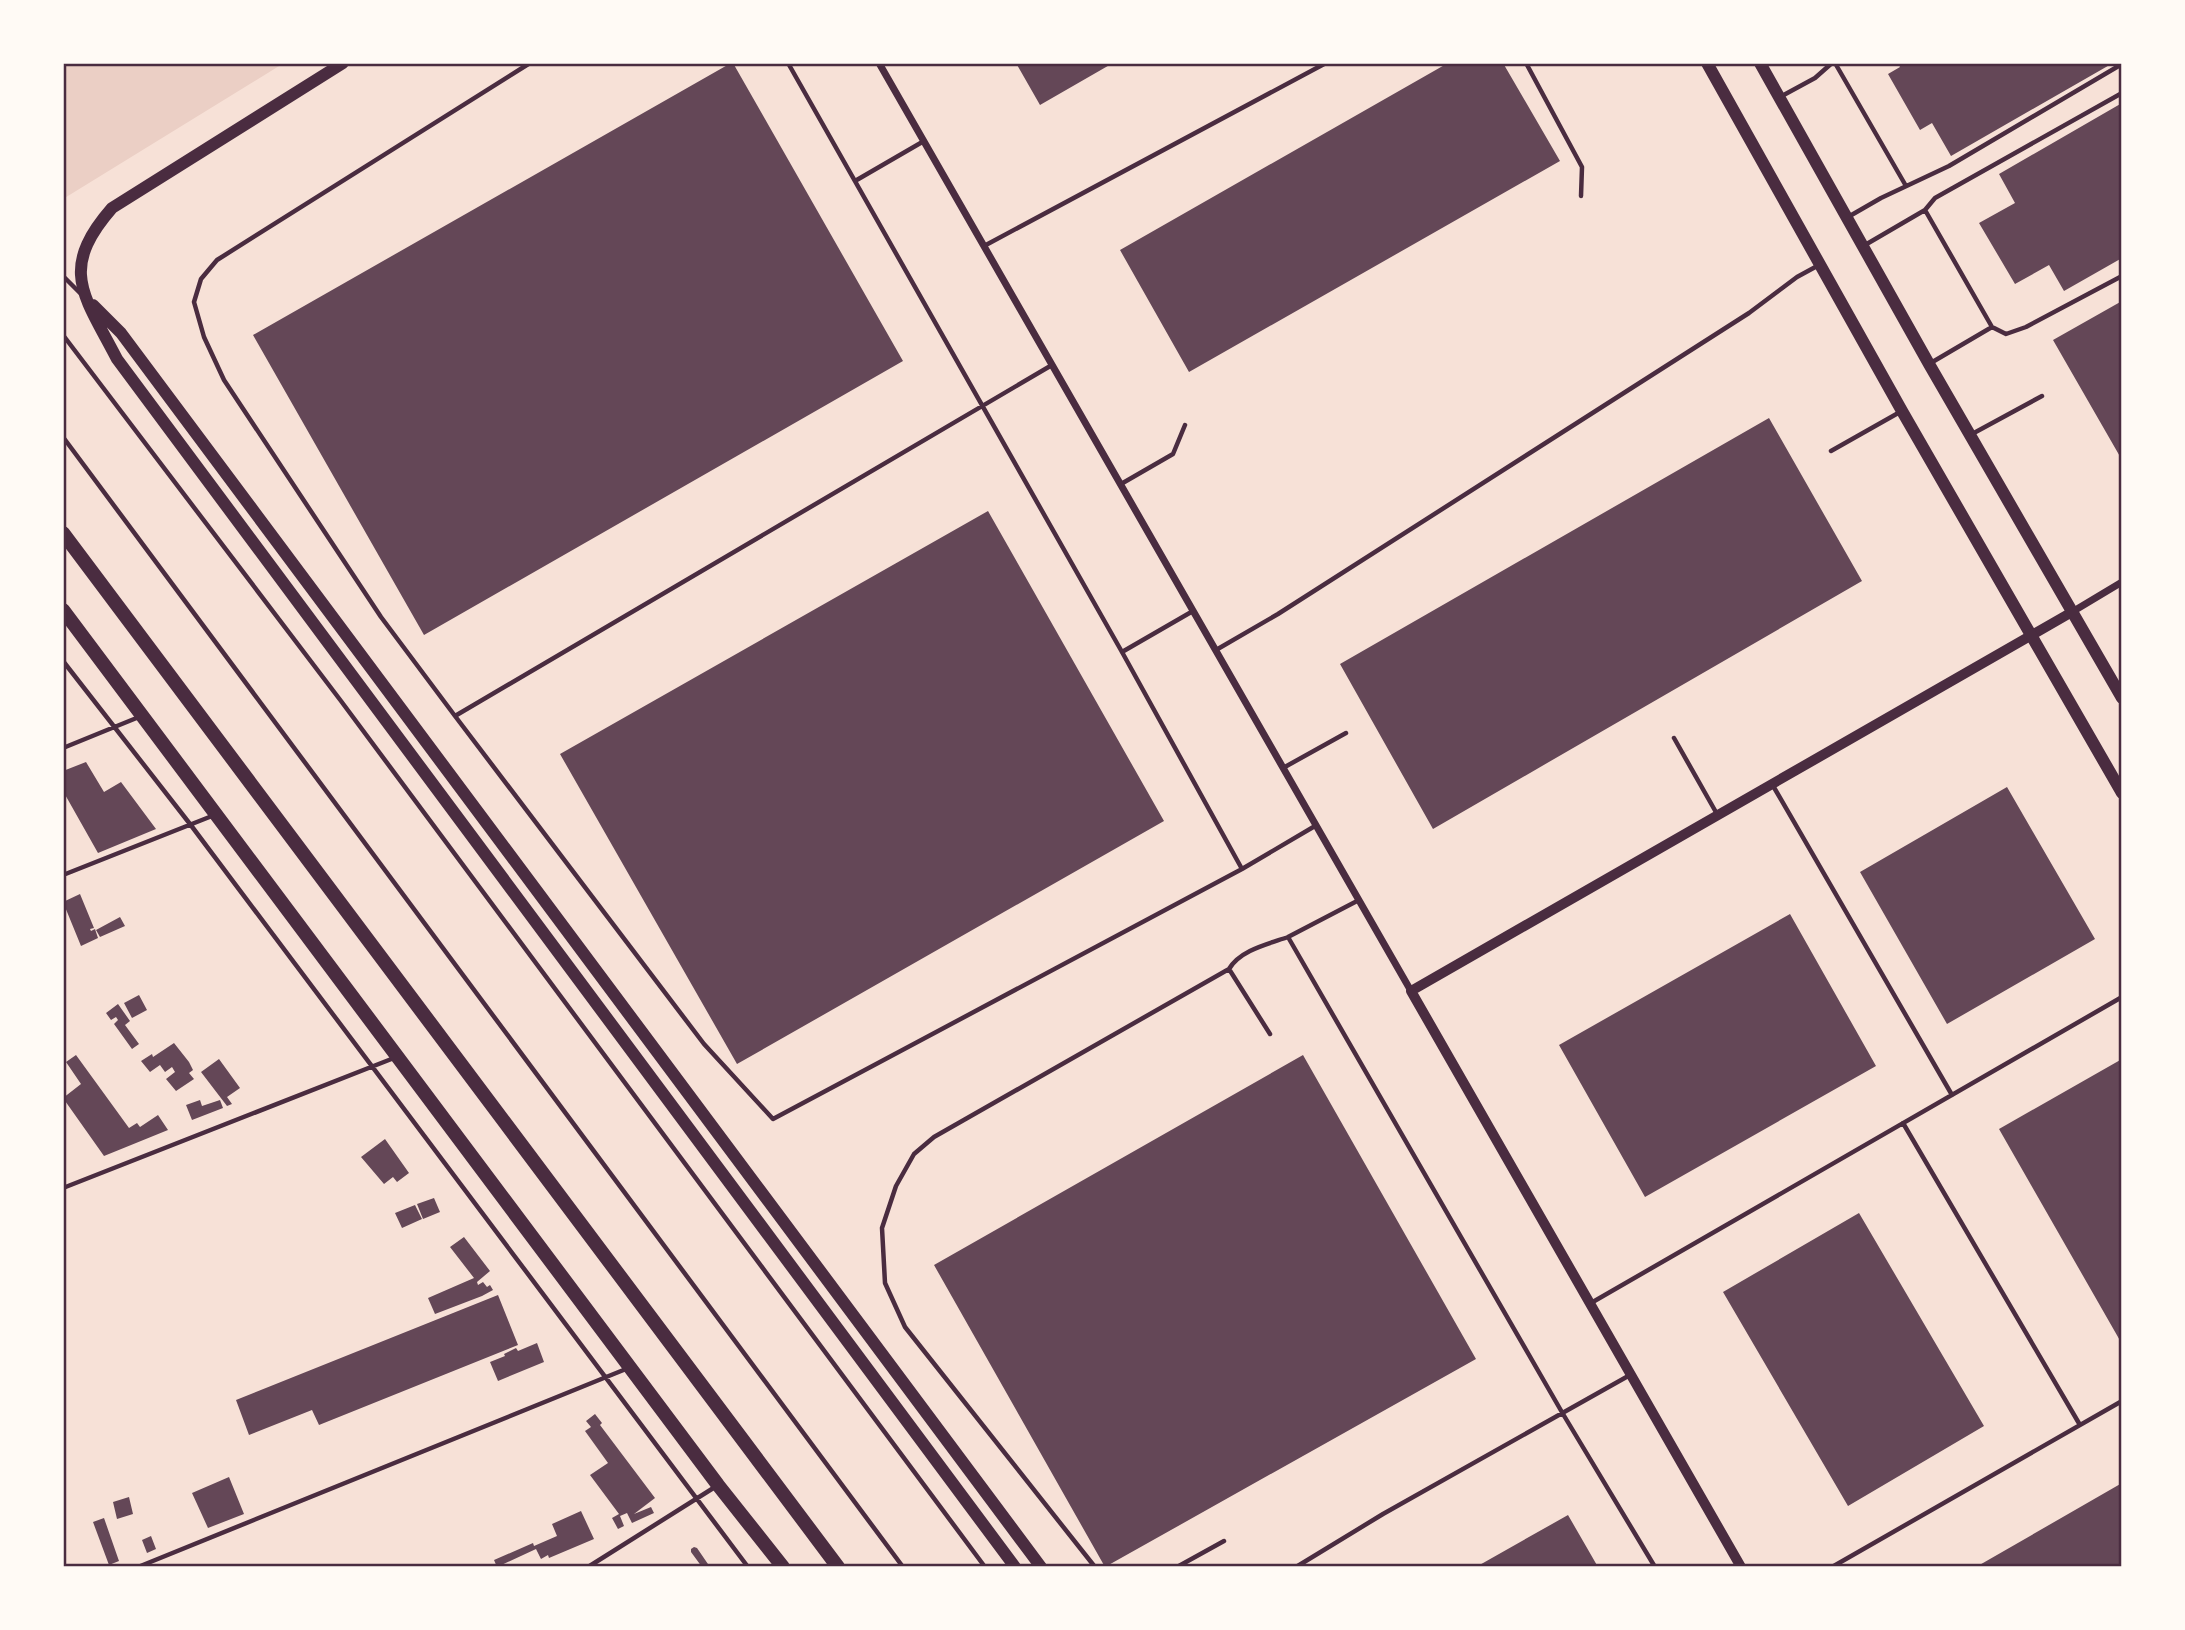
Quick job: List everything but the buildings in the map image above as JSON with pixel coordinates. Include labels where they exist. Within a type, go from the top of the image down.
[{"type":"highway","points":[[63,533],[838,1567]]},
{"type":"highway","points":[[63,610],[718,1485],[783,1567]]},
{"type":"main road","points":[[343,63],[112,208],[96,226],[84,249],[79,276],[85,298],[117,359],[1016,1567]]},
{"type":"main road","points":[[1707,63],[1902,411],[2122,793]]},
{"type":"main road","points":[[1764,64],[1929,364],[2122,698]]},
{"type":"main road","points":[[85,298],[121,333],[1041,1567]]},
{"type":"street","points":[[879,63],[1741,1567]]},
{"type":"street","points":[[1411,991],[2122,582]]},
{"type":"lane","points":[[530,63],[217,260],[201,279],[194,302],[204,337],[225,380],[381,617],[704,1044],[773,1119],[1242,869],[1315,826]]},
{"type":"lane","points":[[788,63],[1242,869]]},
{"type":"lane","points":[[984,246],[1326,63]]},
{"type":"lane","points":[[1526,63],[1582,167],[1581,196]]},
{"type":"lane","points":[[1780,97],[1815,78],[1834,63],[1906,186]]},
{"type":"lane","points":[[1847,218],[1949,166],[2122,64]]},
{"type":"lane","points":[[1863,246],[1925,210],[1936,198],[2122,93]]},
{"type":"lane","points":[[855,181],[924,142]]},
{"type":"lane","points":[[1925,210],[1992,327],[2006,334],[2026,327],[2122,276]]},
{"type":"lane","points":[[1215,650],[1290,607],[1749,313],[1797,277],[1820,264]]},
{"type":"lane","points":[[63,276],[85,298]]},
{"type":"lane","points":[[1929,364],[1992,327]]},
{"type":"lane","points":[[63,335],[341,701],[985,1567]]},
{"type":"lane","points":[[455,716],[1052,365]]},
{"type":"lane","points":[[1970,435],[2042,396]]},
{"type":"lane","points":[[1831,451],[1902,411]]},
{"type":"lane","points":[[1121,484],[1173,454],[1185,425]]},
{"type":"lane","points":[[63,437],[903,1567]]},
{"type":"lane","points":[[1122,652],[1193,611]]},
{"type":"lane","points":[[63,660],[116,726],[748,1567]]},
{"type":"lane","points":[[63,748],[143,716]]},
{"type":"lane","points":[[1283,768],[1346,733]]},
{"type":"lane","points":[[1674,738],[1717,815]]},
{"type":"lane","points":[[1772,784],[1952,1095]]},
{"type":"lane","points":[[63,876],[215,815]]},
{"type":"lane","points":[[1095,1567],[905,1328],[885,1283],[882,1228],[896,1186],[914,1154],[934,1136],[1229,969],[1234,961],[1241,957],[1359,901]]},
{"type":"lane","points":[[1288,937],[1563,1414],[1655,1567]]},
{"type":"lane","points":[[1229,969],[1270,1034]]},
{"type":"lane","points":[[1590,1304],[2122,997]]},
{"type":"lane","points":[[63,1188],[398,1056]]},
{"type":"lane","points":[[1903,1123],[2080,1425]]},
{"type":"lane","points":[[138,1567],[630,1367]]},
{"type":"lane","points":[[1296,1567],[1487,1455],[1631,1375]]},
{"type":"lane","points":[[1832,1567],[2122,1401]]},
{"type":"lane","points":[[588,1567],[718,1485]]},
{"type":"lane","points":[[1177,1567],[1224,1541]]},
{"type":"shaded area","points":[[63,63],[284,63],[63,199]]}]
